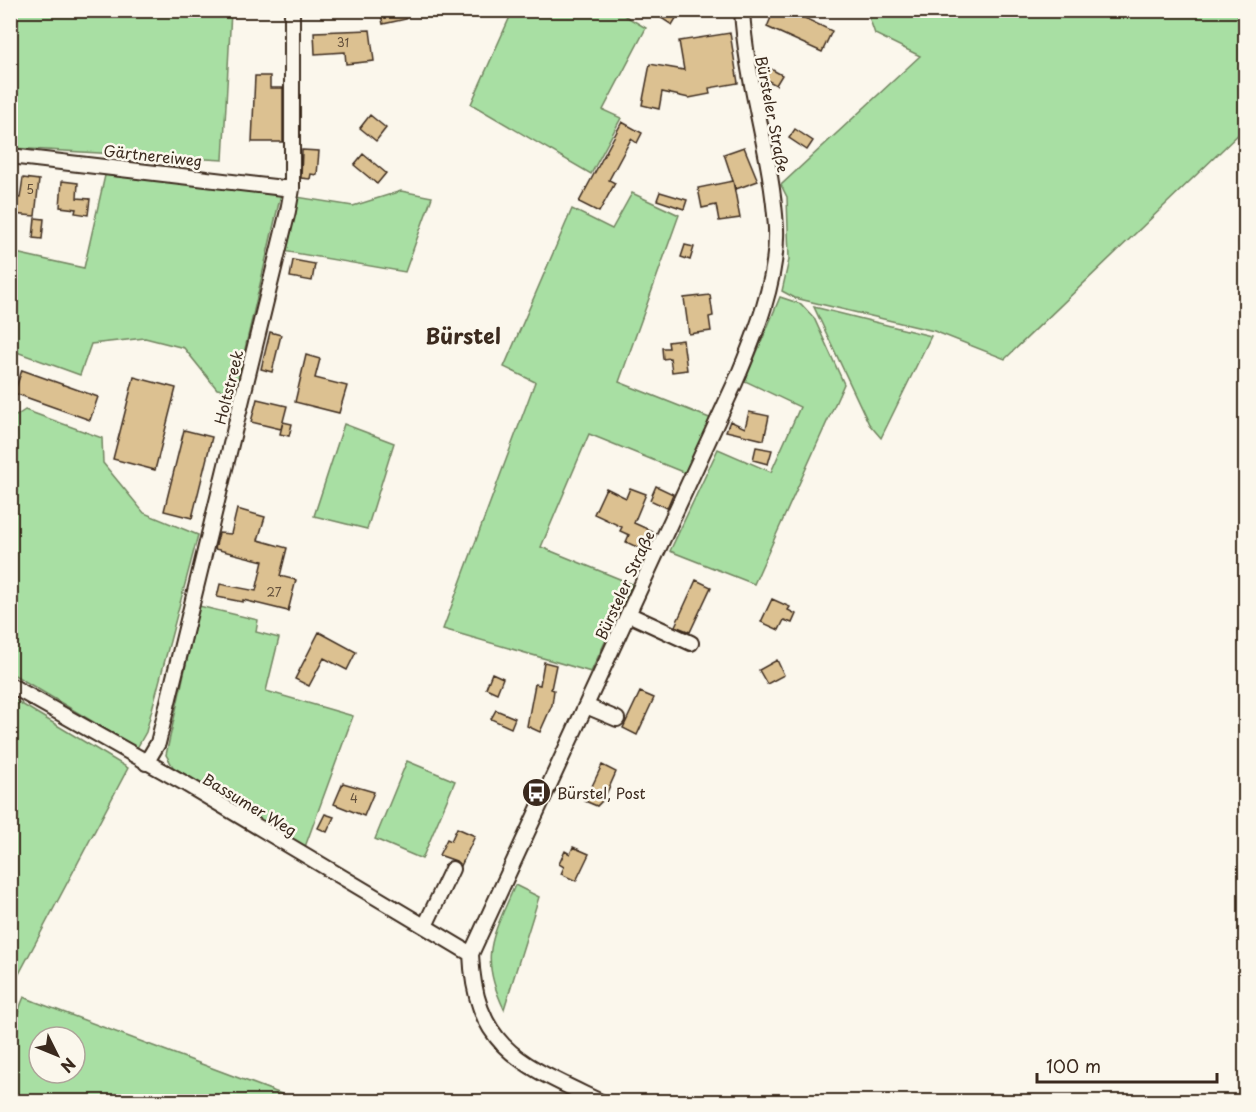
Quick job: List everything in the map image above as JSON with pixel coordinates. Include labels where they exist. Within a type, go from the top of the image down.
[{"type":"street","name":"Holtstreek","points":[[146,763],[158,743],[292,189],[292,10]]},
{"type":"street","name":"Bürsteler Straße","points":[[471,954],[737,377],[753,337],[774,264],[776,230],[773,202],[744,47],[742,10]]},
{"type":"street","name":"Gärtnereiweg","points":[[10,156],[292,189]]},
{"type":"street","points":[[628,614],[691,643]]},
{"type":"street","name":"Bassumer Weg","points":[[10,685],[471,954]]},
{"type":"street","points":[[586,706],[617,720]]},
{"type":"street","points":[[425,927],[452,869]]},
{"type":"street","points":[[471,954],[477,1001],[493,1036],[525,1064],[601,1101]]},
{"type":"green space","points":[[513,10],[617,11],[646,28],[603,110],[621,118],[591,174],[471,104]]},
{"type":"green space","points":[[10,11],[231,11],[223,160],[11,148]]},
{"type":"green space","points":[[867,11],[1245,11],[1245,128],[1005,359],[934,331],[795,298],[782,291],[789,260],[787,197],[781,185],[920,56],[875,34]]},
{"type":"green space","points":[[106,171],[281,194],[235,392],[217,389],[184,348],[145,338],[91,344],[80,375],[11,350],[11,252],[84,268]]},
{"type":"green space","points":[[401,191],[432,197],[405,272],[283,251],[297,197],[353,206]]},
{"type":"green space","points":[[632,193],[679,215],[619,382],[712,419],[685,473],[589,434],[541,547],[632,584],[591,672],[443,629],[535,382],[504,367],[572,209],[612,229]]},
{"type":"green space","points":[[780,297],[801,304],[814,318],[844,384],[754,584],[670,551],[718,449],[771,472],[800,407],[745,381]]},
{"type":"green space","points":[[814,307],[931,336],[881,438],[869,424]]},
{"type":"green space","points":[[25,410],[102,438],[103,463],[144,513],[198,535],[146,732],[137,748],[11,673],[11,414],[16,416]]},
{"type":"green space","points":[[344,424],[394,443],[367,529],[314,516]]},
{"type":"green space","points":[[199,606],[258,620],[256,632],[279,638],[266,691],[353,716],[305,847],[173,767],[166,755]]},
{"type":"green space","points":[[10,697],[128,768],[11,989],[10,989]]},
{"type":"green space","points":[[407,761],[455,781],[422,859],[375,839]]},
{"type":"green space","points":[[515,885],[539,897],[504,1009],[496,990],[490,959],[495,933]]},
{"type":"green space","points":[[24,997],[300,1101],[11,1101],[12,1048],[16,1021]]},
{"type":"building","points":[[380,10],[405,10],[406,19],[383,24]]},
{"type":"building","points":[[649,10],[681,10],[672,25]]},
{"type":"building","points":[[774,10],[788,10],[832,31],[822,52],[767,27]]},
{"type":"building","points":[[370,30],[374,61],[346,64],[345,52],[315,54],[314,32]]},
{"type":"building","points":[[730,33],[738,83],[709,88],[710,94],[689,98],[662,92],[659,109],[642,105],[650,64],[684,70],[679,41]]},
{"type":"building","points":[[769,68],[782,75],[776,85],[763,78]]},
{"type":"building","points":[[255,76],[270,76],[270,88],[283,88],[283,142],[252,142]]},
{"type":"building","points":[[370,115],[386,128],[376,141],[360,128]]},
{"type":"building","points":[[622,122],[642,133],[637,143],[631,139],[609,180],[615,183],[599,212],[579,202]]},
{"type":"building","points":[[795,129],[813,141],[807,150],[789,138]]},
{"type":"building","points":[[744,147],[758,181],[736,189],[724,154]]},
{"type":"building","points":[[302,150],[319,151],[317,175],[311,174],[310,179],[301,178]]},
{"type":"building","points":[[363,154],[386,173],[377,184],[354,165]]},
{"type":"building","points":[[23,178],[39,180],[35,216],[12,214],[14,197],[20,198]]},
{"type":"building","points":[[62,181],[78,183],[77,198],[90,199],[88,215],[75,213],[76,209],[60,207]]},
{"type":"building","points":[[733,181],[740,218],[719,221],[716,205],[702,208],[698,188]]},
{"type":"building","points":[[660,192],[687,200],[684,209],[657,200]]},
{"type":"building","points":[[35,218],[44,219],[42,239],[33,238]]},
{"type":"building","points":[[685,245],[694,247],[690,260],[681,257]]},
{"type":"building","points":[[293,260],[315,264],[312,281],[290,277]]},
{"type":"building","points":[[710,295],[713,316],[709,317],[711,331],[689,334],[684,298]]},
{"type":"building","points":[[270,332],[281,335],[272,372],[261,369]]},
{"type":"building","points":[[683,340],[687,370],[672,372],[670,358],[663,359],[662,348],[669,348],[668,342]]},
{"type":"building","points":[[306,355],[320,359],[315,378],[347,386],[339,413],[295,402]]},
{"type":"building","points":[[22,370],[98,397],[90,420],[14,393]]},
{"type":"building","points":[[134,377],[176,388],[155,470],[113,459]]},
{"type":"building","points":[[257,399],[287,406],[281,429],[251,422]]},
{"type":"building","points":[[749,412],[769,416],[764,440],[726,431],[730,421],[745,428]]},
{"type":"building","points":[[283,422],[292,424],[289,436],[280,434]]},
{"type":"building","points":[[184,430],[212,437],[192,518],[164,511]]},
{"type":"building","points":[[756,447],[772,450],[768,464],[753,460]]},
{"type":"building","points":[[656,486],[673,494],[667,508],[650,500]]},
{"type":"building","points":[[606,488],[626,498],[630,488],[646,494],[634,523],[652,531],[643,550],[626,542],[629,535],[620,531],[622,527],[594,514]]},
{"type":"building","points":[[237,509],[265,517],[258,540],[287,548],[280,576],[296,580],[288,611],[243,600],[243,602],[217,597],[220,584],[256,591],[263,561],[215,549],[219,533],[231,534]]},
{"type":"building","points":[[696,580],[711,587],[690,632],[675,626]]},
{"type":"building","points":[[772,599],[790,607],[788,610],[796,614],[792,623],[784,620],[779,630],[761,622]]},
{"type":"building","points":[[319,632],[356,652],[347,670],[324,658],[309,686],[295,679]]},
{"type":"building","points":[[777,660],[784,675],[767,684],[759,670]]},
{"type":"building","points":[[544,662],[556,665],[551,689],[554,690],[552,705],[540,732],[527,726],[535,684],[540,685]]},
{"type":"building","points":[[492,673],[503,678],[497,693],[486,688]]},
{"type":"building","points":[[640,692],[654,698],[637,735],[623,728]]},
{"type":"building","points":[[496,710],[515,718],[511,728],[491,719]]},
{"type":"building","points":[[602,765],[616,772],[604,799],[597,806],[585,801]]},
{"type":"building","points":[[343,783],[374,792],[364,816],[334,804]]},
{"type":"building","points":[[325,814],[334,817],[327,832],[318,828]]},
{"type":"building","points":[[457,828],[475,836],[461,866],[456,861],[439,855],[447,839],[451,841]]},
{"type":"building","points":[[573,847],[589,854],[576,881],[561,874],[564,867],[559,864],[565,851],[570,854]]},
{"type":"place","name":"Bürstel, Post","points":[[536,792]]},
{"type":"district","name":"Bürstel","points":[[463,335]]}]
